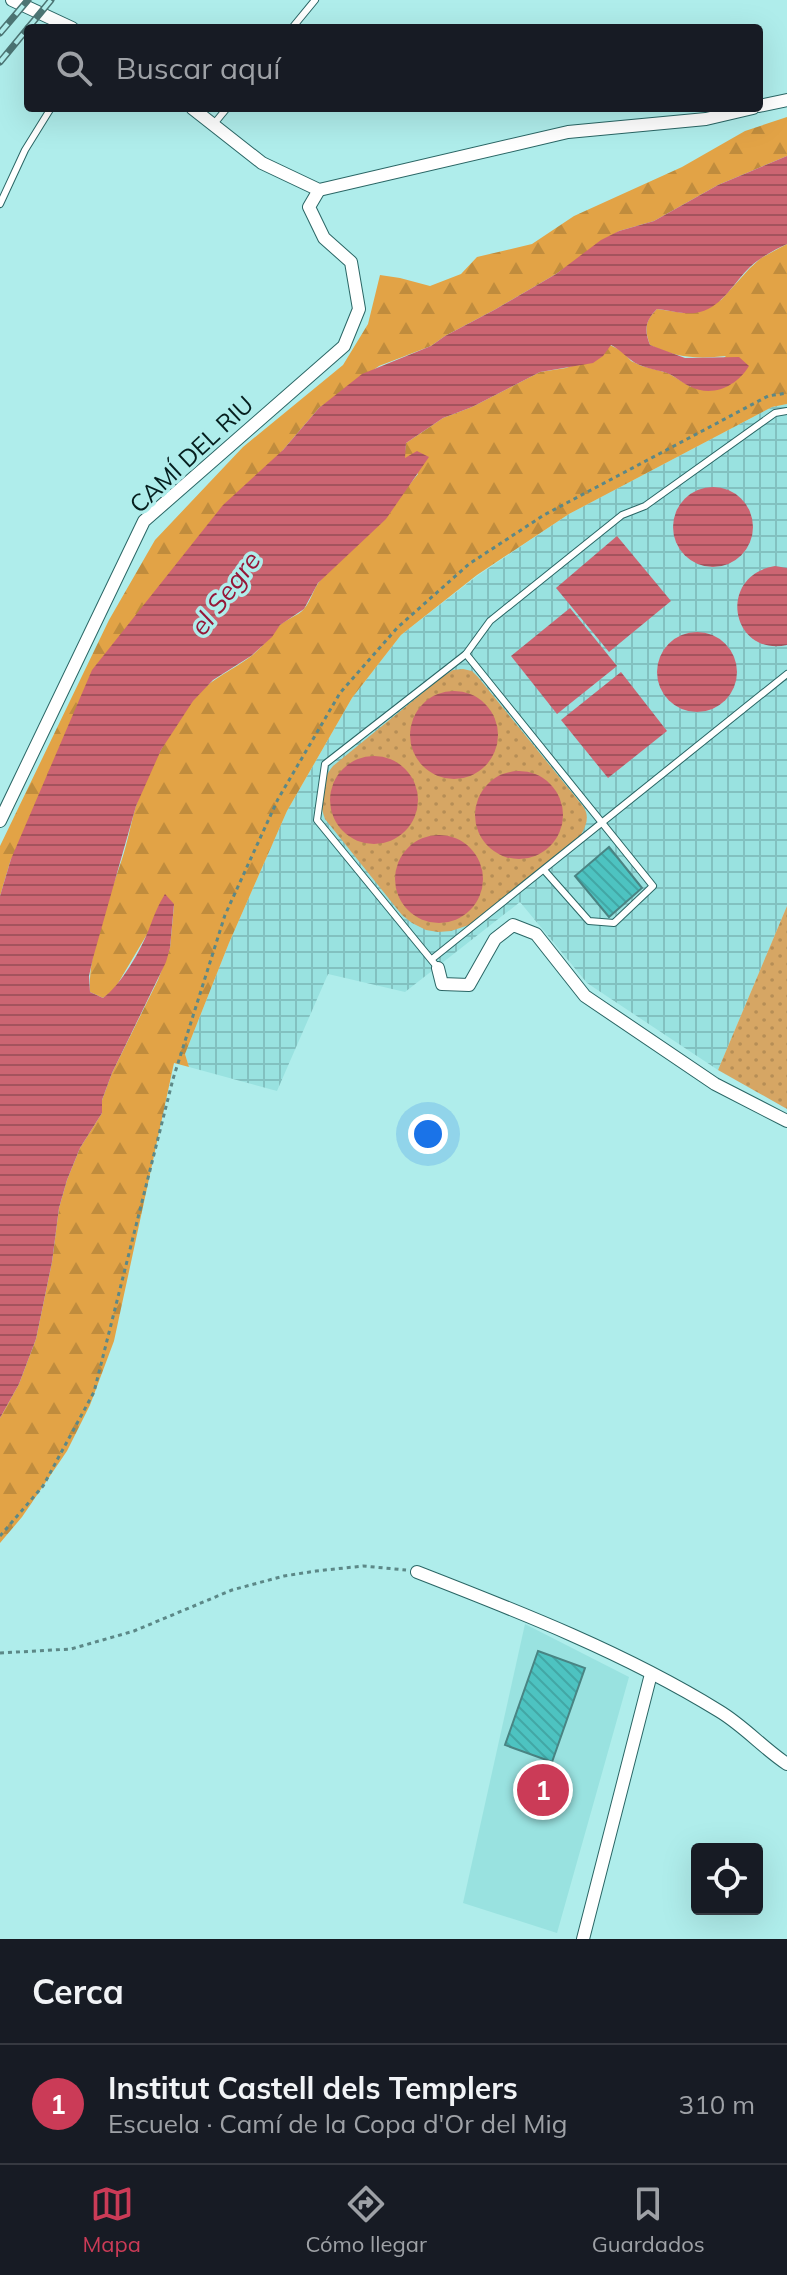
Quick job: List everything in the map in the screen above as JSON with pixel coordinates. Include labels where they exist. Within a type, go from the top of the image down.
[{"type":"street","points":[[12,0],[63,24]]},
{"type":"street","points":[[763,105],[787,100]]},
{"type":"street","points":[[197,112],[262,163],[319,190],[568,132],[706,119],[736,112]]},
{"type":"street","name":"CAMÍ DEL RIU","points":[[0,821],[144,521],[344,346],[359,309],[351,262],[324,238],[309,207],[319,190]]},
{"type":"street","points":[[435,964],[442,984],[469,985],[495,939],[513,925],[536,934],[585,996],[715,1084],[787,1121]]},
{"type":"street","points":[[417,1572],[520,1612],[651,1674],[721,1712],[787,1764]]},
{"type":"street","points":[[583,1939],[651,1674]]},
{"type":"lane","points":[[295,24],[315,0]]},
{"type":"lane","points":[[0,204],[25,150],[49,112]]},
{"type":"lane","points":[[213,125],[224,112]]},
{"type":"lane","points":[[787,411],[775,413],[645,506],[622,515],[490,621],[466,654],[325,764],[317,820],[435,964],[544,870],[787,674]]},
{"type":"lane","points":[[466,654],[653,886],[614,923],[589,921],[544,870]]},
{"type":"path","points":[[0,1536],[43,1486],[94,1392],[173,1079],[225,915],[278,799],[340,693],[397,628],[469,564],[557,507],[768,396],[787,393]]},
{"type":"path","points":[[0,1653],[71,1649],[134,1631],[232,1590],[284,1576],[363,1566],[417,1572]]},
{"type":"shaded area","points":[[787,404],[787,906],[718,1070],[587,983],[520,902],[405,992],[328,974],[277,1091],[189,1067],[185,1054],[287,811],[352,698],[401,635],[477,576],[569,514],[772,407]]},
{"type":"shaded area","points":[[453,670],[472,671],[478,677],[582,805],[587,820],[581,835],[469,925],[438,932],[426,930],[402,915],[325,819],[322,791],[333,766],[442,677]]},
{"type":"shaded area","points":[[787,906],[787,1109],[718,1070]]},
{"type":"shaded area","points":[[525,1624],[629,1677],[557,1933],[463,1903]]},
{"type":"green space","points":[[787,117],[787,156],[718,185],[654,221],[619,231],[556,274],[431,346],[379,366],[319,408],[283,450],[11,859],[0,896],[0,846],[109,620],[155,540],[243,447],[343,365],[368,324],[380,275],[430,286],[461,274],[477,257],[532,244],[574,216],[682,167],[745,131]]},
{"type":"green space","points":[[787,244],[787,404],[772,407],[569,514],[477,575],[401,635],[352,698],[287,811],[185,1054],[189,1067],[174,1063],[114,1341],[90,1405],[67,1451],[22,1517],[0,1543],[0,1418],[19,1384],[36,1339],[52,1262],[59,1208],[67,1180],[80,1148],[102,1113],[102,1100],[112,1073],[158,980],[170,948],[174,905],[149,931],[114,990],[103,998],[90,992],[95,945],[135,809],[167,739],[198,694],[250,657],[279,626],[304,609],[319,582],[418,474],[404,459],[406,443],[443,418],[472,407],[540,372],[566,368],[603,355],[610,345],[622,351],[631,361],[668,373],[691,387],[726,356],[687,356],[650,345],[646,330],[650,317],[657,309],[684,313],[721,300],[761,258]]},
{"type":"water","name":"el Segre","points":[[787,156],[787,244],[754,263],[715,305],[690,313],[657,309],[647,326],[650,345],[685,358],[739,357],[749,366],[737,380],[715,390],[698,389],[667,373],[635,363],[611,345],[593,363],[540,372],[472,407],[443,418],[406,443],[405,458],[417,451],[429,457],[386,519],[318,583],[304,609],[280,625],[251,656],[213,680],[193,701],[161,750],[136,806],[93,958],[89,976],[90,992],[103,998],[123,976],[141,947],[165,894],[174,904],[170,948],[112,1073],[102,1100],[102,1113],[80,1148],[67,1180],[59,1208],[52,1262],[36,1339],[19,1384],[0,1418],[0,896],[11,859],[92,670],[223,505],[283,450],[319,408],[362,374],[431,346],[556,274],[601,240],[654,221],[718,185]]},
{"type":"water","points":[[713,487],[728,490],[741,499],[750,512],[753,527],[750,542],[741,555],[728,564],[713,567],[698,564],[685,555],[676,542],[673,527],[676,512],[685,499],[698,490]]},
{"type":"water","points":[[617,536],[671,601],[609,652],[556,588]]},
{"type":"water","points":[[775,566],[787,568],[787,645],[768,645],[753,639],[743,628],[738,614],[738,599],[744,584],[756,573]]},
{"type":"water","points":[[570,608],[617,666],[557,714],[511,656]]},
{"type":"water","points":[[697,632],[712,635],[725,644],[734,657],[737,672],[734,687],[725,700],[712,709],[697,712],[682,709],[669,700],[660,687],[657,672],[660,657],[669,644],[682,635]]},
{"type":"water","points":[[621,672],[667,731],[608,778],[561,720]]},
{"type":"water","points":[[454,691],[471,695],[485,704],[494,718],[498,735],[494,752],[485,766],[471,775],[454,779],[437,775],[423,766],[414,752],[410,735],[414,718],[423,704],[437,695]]},
{"type":"water","points":[[374,756],[391,760],[405,769],[414,783],[418,800],[414,817],[405,831],[391,840],[374,844],[357,840],[343,831],[334,817],[330,800],[334,783],[343,769],[357,760]]},
{"type":"water","points":[[519,771],[536,775],[550,784],[559,798],[563,815],[559,832],[550,846],[536,855],[519,859],[502,855],[488,846],[479,832],[475,815],[479,798],[488,784],[502,775]]},
{"type":"water","points":[[439,835],[456,839],[470,848],[479,862],[483,879],[479,896],[470,910],[456,919],[439,923],[422,919],[408,910],[399,896],[395,879],[399,862],[408,848],[422,839]]},
{"type":"building","points":[[609,847],[642,888],[609,917],[575,876]]},
{"type":"building","points":[[538,1651],[585,1668],[552,1762],[505,1745]]},
{"type":"railway","points":[[0,33],[28,0]]},
{"type":"railway","points":[[31,24],[51,0]]},
{"type":"railway","points":[[0,62],[24,33]]},
{"type":"place","name":"Institut Castell dels Templers","points":[[543,1790]]}]
